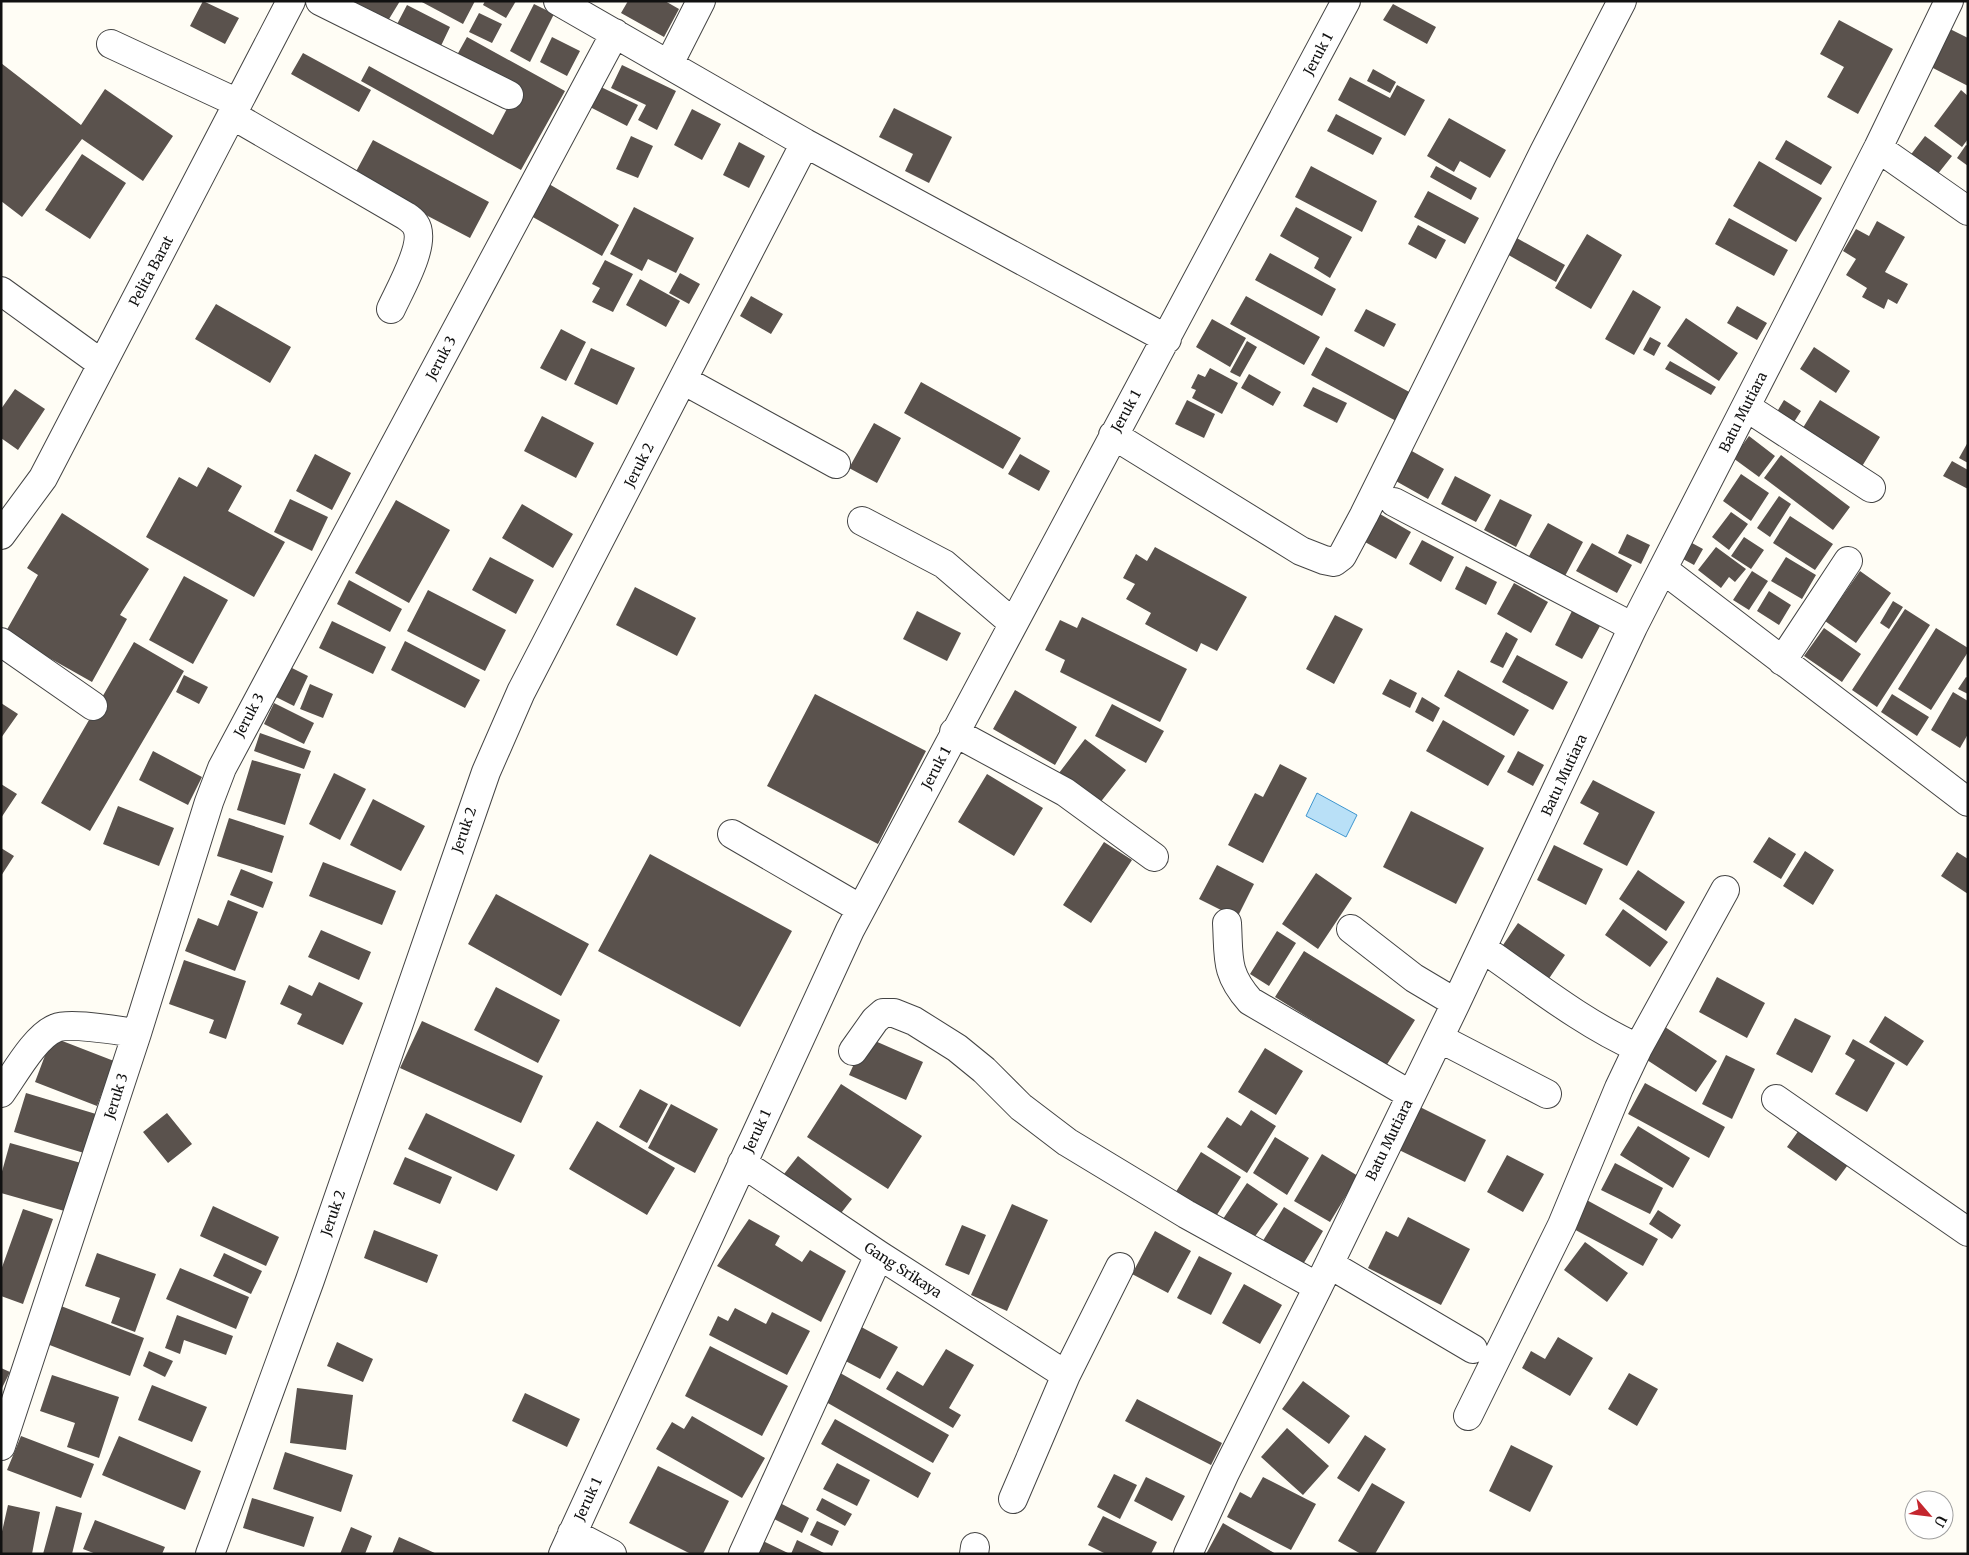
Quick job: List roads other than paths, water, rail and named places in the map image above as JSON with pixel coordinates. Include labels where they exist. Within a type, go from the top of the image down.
[{"type":"street","name":"Pelita Barat","points":[[1,535],[43,478],[291,1]]},
{"type":"street","points":[[320,1],[510,95]]},
{"type":"street","points":[[558,1],[805,143],[1167,339]]},
{"type":"street","points":[[669,64],[701,1]]},
{"type":"street","name":"Jeruk 1","points":[[567,1544],[742,1162],[861,909],[1346,1]]},
{"type":"street","points":[[1113,435],[1301,551],[1334,562],[1342,556],[1544,152],[1622,1]]},
{"type":"street","name":"Batu Mutiara","points":[[1188,1554],[1225,1473],[1324,1276],[1456,1003],[1634,627],[1878,148],[1949,1]]},
{"type":"street","name":"Jeruk 3","points":[[1,1446],[136,1033],[209,802],[222,768],[614,33]]},
{"type":"street","points":[[111,44],[235,109],[406,216],[416,225],[419,240],[415,256],[391,309]]},
{"type":"street","name":"Jeruk 2","points":[[210,1554],[310,1280],[486,772],[522,692],[805,143]]},
{"type":"street","points":[[1878,148],[1968,211]]},
{"type":"street","points":[[1,291],[102,364]]},
{"type":"street","points":[[683,380],[836,464]]},
{"type":"street","points":[[1746,407],[1872,488]]},
{"type":"street","points":[[1394,502],[1634,627]]},
{"type":"street","points":[[862,521],[944,564],[1013,623]]},
{"type":"street","points":[[1782,661],[1848,561]]},
{"type":"street","points":[[1664,570],[1968,802]]},
{"type":"street","points":[[1,642],[93,706]]},
{"type":"street","points":[[954,732],[1065,792],[1154,857]]},
{"type":"street","points":[[732,834],[861,909]]},
{"type":"street","points":[[1468,1416],[1562,1224],[1619,1088],[1638,1048],[1725,890]]},
{"type":"street","points":[[1227,923],[1230,968],[1238,987],[1250,1001],[1411,1095]]},
{"type":"street","points":[[1351,928],[1414,978],[1456,1003]]},
{"type":"street","points":[[1482,948],[1588,1021],[1638,1048]]},
{"type":"street","points":[[854,1051],[875,1020],[883,1013],[894,1013],[914,1021],[957,1048],[984,1070],[1021,1107],[1067,1142],[1186,1214],[1324,1276],[1473,1349]]},
{"type":"street","points":[[1,1093],[37,1043],[56,1027],[70,1026],[136,1033]]},
{"type":"street","points":[[1439,1038],[1547,1094]]},
{"type":"street","points":[[1776,1099],[1968,1232]]},
{"type":"street","name":"Gang Srikaya","points":[[742,1162],[879,1255],[1066,1376]]},
{"type":"street","points":[[743,1554],[879,1255]]},
{"type":"street","points":[[1013,1499],[1066,1376],[1120,1267]]},
{"type":"street","points":[[567,1544],[612,1554]]},
{"type":"water","points":[[1317,793],[1357,815],[1346,837],[1306,816]]}]
